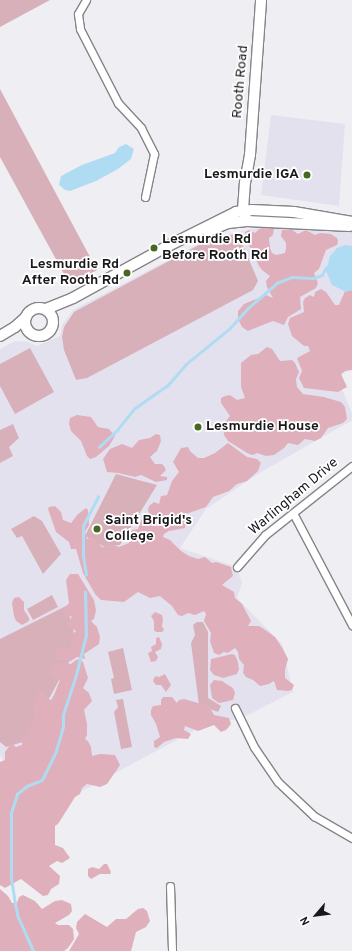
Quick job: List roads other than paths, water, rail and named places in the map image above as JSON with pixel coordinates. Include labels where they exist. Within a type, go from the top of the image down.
[{"type":"main road","name":"Rooth Road","points":[[247,221],[248,210],[245,183],[249,166],[261,0]]},
{"type":"main road","points":[[0,337],[15,327],[34,309],[46,309],[73,298],[170,244],[228,214],[248,210],[294,212],[352,222]]},
{"type":"main road","points":[[170,244],[228,224],[247,221],[352,226]]},
{"type":"main road","points":[[53,320],[73,298]]},
{"type":"main road","points":[[26,317],[26,325],[30,332],[36,335],[44,335],[52,327],[53,320],[52,315],[46,309]]},
{"type":"main road","points":[[0,337],[30,332]]},
{"type":"street","points":[[86,0],[78,14],[80,29],[118,103],[141,128],[154,154],[145,197]]},
{"type":"street","name":"Warlingham Drive","points":[[237,567],[265,535],[352,466]]},
{"type":"street","points":[[293,513],[352,625]]},
{"type":"street","points":[[235,708],[254,748],[278,782],[314,816],[352,838]]},
{"type":"street","points":[[170,886],[172,951]]},
{"type":"water","points":[[126,144],[134,149],[131,159],[118,169],[96,181],[70,191],[65,190],[59,185],[61,176],[82,165],[115,153],[119,147]]},
{"type":"water","points":[[345,245],[352,246],[352,290],[346,292],[332,285],[326,271],[330,256],[337,248]]},
{"type":"waterway","points":[[99,447],[117,430],[135,408],[167,386],[185,365],[230,328],[247,309],[277,283],[292,277],[313,278],[322,275],[326,268]]},
{"type":"waterway","points":[[86,575],[83,555],[83,526],[98,497]]},
{"type":"waterway","points":[[33,951],[18,918],[15,904],[11,878],[11,813],[17,794],[27,786],[42,780],[56,751],[63,727],[63,715],[76,675],[86,635],[85,592]]},
{"type":"place","name":"Lesmurdie IGA","points":[[307,175]]},
{"type":"place","name":"Lesmurdie Rd Before Rooth Rd","points":[[154,248]]},
{"type":"place","name":"Lesmurdie Rd After Rooth Rd","points":[[127,273]]},
{"type":"place","name":"Lesmurdie House","points":[[198,427]]},
{"type":"place","name":"Saint Brigid's College","points":[[97,529]]}]
